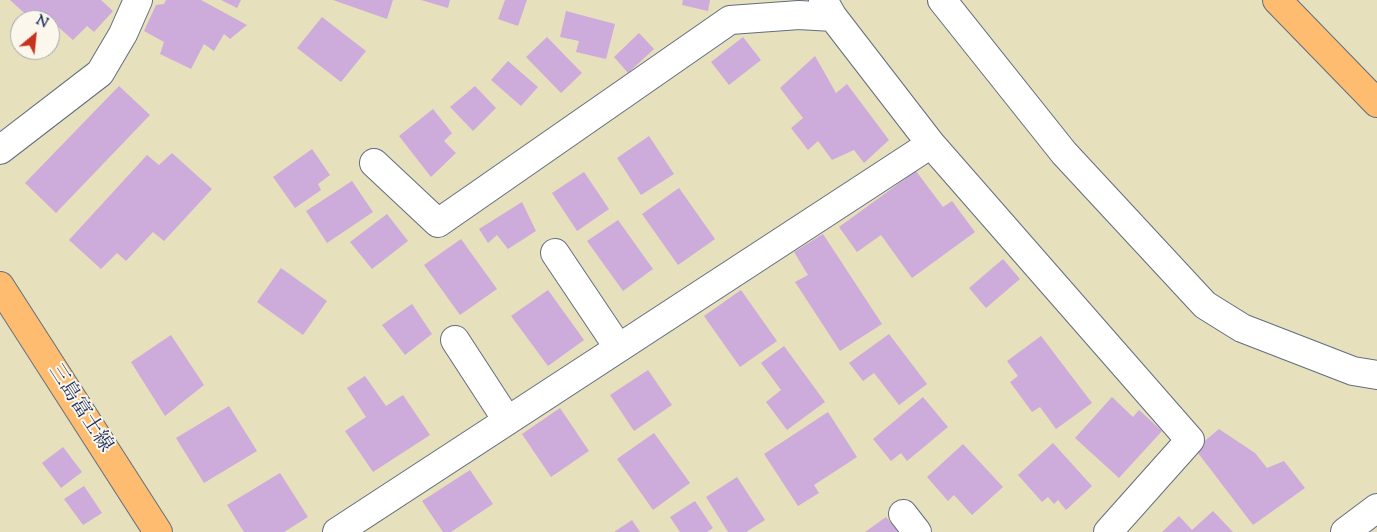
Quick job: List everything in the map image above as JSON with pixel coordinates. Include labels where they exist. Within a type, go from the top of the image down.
[{"type":"main road","points":[[1277,0],[1377,103]]},
{"type":"main road","name":"三島富士線","points":[[0,286],[158,532]]},
{"type":"street","points":[[0,150],[100,73],[123,34],[138,0]]},
{"type":"street","points":[[942,0],[1064,153],[1205,305],[1242,328],[1353,371],[1377,375]]},
{"type":"street","points":[[374,163],[438,223],[730,20],[799,15],[828,8],[931,144],[1190,440],[1108,532]]},
{"type":"street","points":[[337,532],[931,144]]},
{"type":"street","points":[[555,253],[618,347]]},
{"type":"street","points":[[455,340],[507,420]]},
{"type":"street","points":[[1345,532],[1377,508]]},
{"type":"building","points":[[10,0],[101,0],[113,11],[94,32],[87,26],[73,40],[60,29],[60,10],[21,10]]},
{"type":"building","points":[[166,0],[201,0],[247,25],[230,39],[224,34],[214,51],[204,44],[191,69],[160,54],[164,42],[144,31],[156,5],[164,4]]},
{"type":"building","points":[[221,0],[241,0],[237,8]]},
{"type":"building","points":[[333,0],[393,0],[387,19]]},
{"type":"building","points":[[421,0],[450,0],[448,8]]},
{"type":"building","points":[[505,0],[527,0],[518,26],[498,19]]},
{"type":"building","points":[[683,0],[710,0],[708,11],[682,5]]},
{"type":"building","points":[[566,11],[615,24],[606,59],[576,52],[579,41],[560,37]]},
{"type":"building","points":[[322,17],[366,51],[341,82],[297,48]]},
{"type":"building","points":[[639,33],[654,49],[628,73],[614,57]]},
{"type":"building","points":[[547,37],[582,73],[561,93],[526,57]]},
{"type":"building","points":[[743,37],[761,60],[729,85],[711,62]]},
{"type":"building","points":[[815,56],[836,93],[847,84],[889,140],[864,163],[854,150],[832,160],[818,141],[808,150],[791,128],[803,118],[780,88]]},
{"type":"building","points":[[508,61],[538,87],[521,106],[491,80]]},
{"type":"building","points":[[119,86],[150,115],[56,213],[25,183]]},
{"type":"building","points":[[475,86],[496,108],[473,131],[450,107]]},
{"type":"building","points":[[433,109],[452,133],[444,141],[456,153],[431,177],[399,136]]},
{"type":"building","points":[[649,136],[674,174],[641,195],[617,158]]},
{"type":"building","points":[[312,149],[330,175],[318,184],[321,190],[295,208],[273,177]]},
{"type":"building","points":[[172,153],[212,189],[164,241],[153,232],[126,261],[117,253],[101,269],[69,240],[147,155],[159,165]]},
{"type":"building","points":[[916,171],[943,207],[952,201],[975,232],[912,278],[881,235],[857,252],[839,227]]},
{"type":"building","points":[[584,172],[609,209],[577,231],[552,193]]},
{"type":"building","points":[[352,181],[373,212],[327,243],[306,211]]},
{"type":"building","points":[[679,188],[715,239],[678,265],[642,214]]},
{"type":"building","points":[[522,202],[536,231],[508,249],[497,235],[488,243],[479,229]]},
{"type":"building","points":[[387,214],[408,241],[372,269],[350,242]]},
{"type":"building","points":[[618,220],[653,269],[623,291],[587,241]]},
{"type":"building","points":[[823,234],[882,324],[840,351],[795,282],[808,275],[794,252]]},
{"type":"building","points":[[461,239],[497,289],[460,315],[424,265]]},
{"type":"building","points":[[1003,259],[1020,279],[986,308],[969,288]]},
{"type":"building","points":[[281,268],[327,301],[303,335],[257,302]]},
{"type":"building","points":[[548,290],[584,340],[548,366],[511,316]]},
{"type":"building","points":[[741,290],[777,341],[740,367],[704,316]]},
{"type":"building","points":[[412,304],[432,334],[405,355],[382,325]]},
{"type":"building","points":[[889,334],[927,384],[899,405],[874,373],[863,381],[849,363]]},
{"type":"building","points":[[171,335],[204,385],[165,416],[131,362]]},
{"type":"building","points":[[1041,336],[1092,403],[1056,429],[1040,407],[1032,412],[1010,382],[1018,376],[1007,361]]},
{"type":"building","points":[[784,346],[825,402],[787,430],[766,402],[781,390],[761,363]]},
{"type":"building","points":[[648,370],[672,405],[634,431],[610,395]]},
{"type":"building","points":[[365,376],[386,406],[403,395],[430,435],[373,472],[345,431],[366,417],[347,388]]},
{"type":"building","points":[[923,397],[948,427],[907,461],[901,453],[891,461],[873,439]]},
{"type":"building","points":[[1112,397],[1133,417],[1139,410],[1162,431],[1119,478],[1075,438]]},
{"type":"building","points":[[229,406],[257,451],[204,483],[176,438]]},
{"type":"building","points":[[560,408],[589,451],[551,477],[522,434]]},
{"type":"building","points":[[828,412],[857,457],[814,485],[819,493],[798,506],[764,454]]},
{"type":"building","points":[[1219,429],[1255,453],[1267,468],[1284,461],[1305,488],[1253,525],[1195,449]]},
{"type":"building","points":[[654,433],[690,483],[653,510],[617,459]]},
{"type":"building","points":[[1053,443],[1092,486],[1066,510],[1058,500],[1054,504],[1048,497],[1042,502],[1018,475]]},
{"type":"building","points":[[963,444],[1003,487],[972,515],[954,495],[948,501],[927,477]]},
{"type":"building","points":[[63,447],[82,472],[61,488],[42,463]]},
{"type":"building","points":[[470,470],[493,504],[451,532],[443,532],[422,501]]},
{"type":"building","points":[[280,473],[308,517],[284,532],[244,532],[227,505]]},
{"type":"building","points":[[737,477],[765,520],[746,532],[728,532],[706,497]]},
{"type":"building","points":[[84,486],[102,513],[83,525],[64,499]]},
{"type":"building","points":[[695,501],[713,528],[707,532],[680,532],[670,517]]},
{"type":"building","points":[[1213,511],[1233,532],[1162,532],[1179,516],[1192,530]]},
{"type":"building","points":[[886,517],[898,532],[865,532]]},
{"type":"building","points":[[632,520],[640,532],[614,532]]}]
